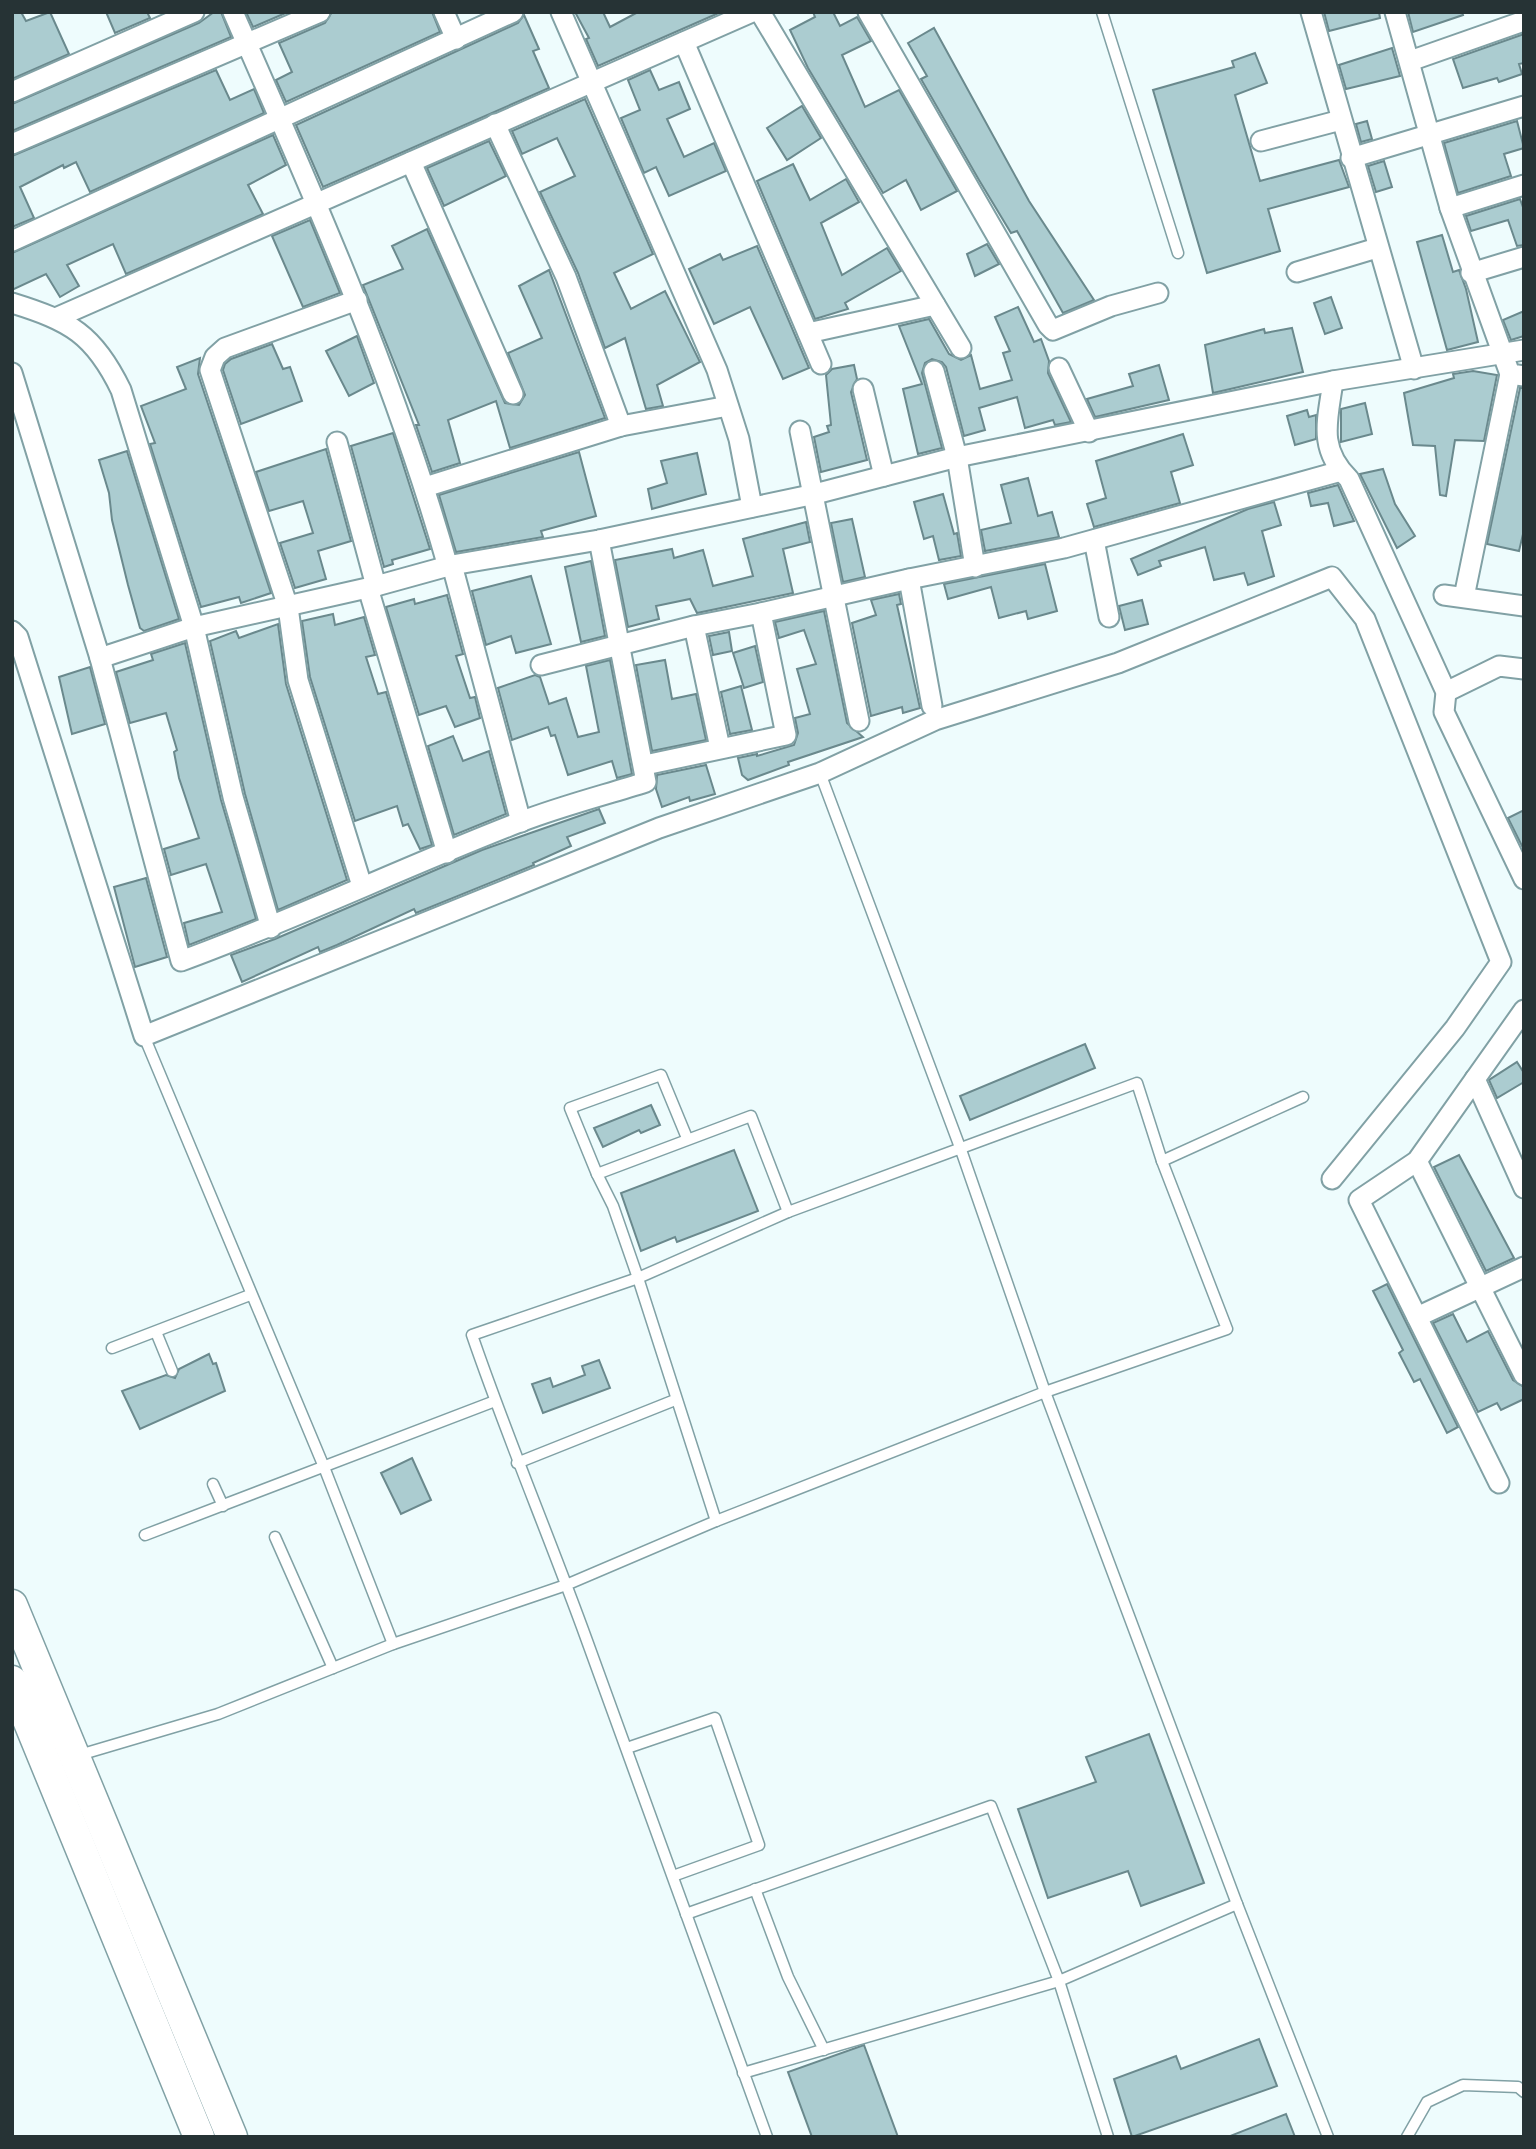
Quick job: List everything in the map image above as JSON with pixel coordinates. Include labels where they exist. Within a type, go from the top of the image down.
[{"type":"main road","points":[[16,1625],[76,1756],[232,2137]]},
{"type":"main road","points":[[12,1681],[199,2137]]},
{"type":"street","points":[[12,92],[194,12]]},
{"type":"street","points":[[233,12],[357,300],[425,486],[521,821]]},
{"type":"street","points":[[12,144],[320,12]]},
{"type":"street","points":[[444,12],[456,39]]},
{"type":"street","points":[[12,241],[513,12]]},
{"type":"street","points":[[561,12],[717,370],[739,439],[752,507]]},
{"type":"street","points":[[58,317],[752,12]]},
{"type":"street","points":[[760,12],[961,348]]},
{"type":"street","points":[[868,12],[1048,325],[1054,330],[1063,328],[1111,306],[1158,293]]},
{"type":"street","points":[[1311,12],[1351,159],[1414,369]]},
{"type":"street","points":[[1395,12],[1471,273],[1502,355],[1517,375],[1464,597]]},
{"type":"street","points":[[1410,61],[1524,22]]},
{"type":"street","points":[[684,42],[821,364]]},
{"type":"street","points":[[1351,159],[1524,106]]},
{"type":"street","points":[[1261,141],[1341,120]]},
{"type":"street","points":[[495,124],[566,278],[621,426]]},
{"type":"street","points":[[411,162],[513,394]]},
{"type":"street","points":[[1450,208],[1524,185]]},
{"type":"street","points":[[1297,272],[1377,248]]},
{"type":"street","points":[[1471,273],[1524,257]]},
{"type":"street","points":[[357,300],[225,348],[215,357],[210,370],[288,607],[298,680],[362,886]]},
{"type":"street","points":[[12,303],[58,317],[87,338],[109,365],[121,390],[194,627],[233,797],[271,928]]},
{"type":"street","points":[[808,333],[935,305]]},
{"type":"street","points":[[100,658],[194,627],[372,587],[450,566],[599,540],[815,494],[957,457],[1333,380],[1524,350]]},
{"type":"street","points":[[1059,368],[1089,432]]},
{"type":"street","points":[[934,372],[957,457],[975,566]]},
{"type":"street","points":[[12,373],[100,658],[181,961],[271,928],[362,886],[521,821],[646,782],[645,765],[618,645],[599,540]]},
{"type":"street","points":[[1333,380],[1326,441],[1341,471],[1349,478],[1446,692],[1444,712],[1524,880]]},
{"type":"street","points":[[863,389],[884,476]]},
{"type":"street","points":[[425,486],[621,426],[728,406]]},
{"type":"street","points":[[800,431],[815,494],[831,590],[836,595],[859,721]]},
{"type":"street","points":[[337,442],[372,587],[447,853]]},
{"type":"street","points":[[541,666],[694,626],[1094,540],[1341,471]]},
{"type":"street","points":[[1094,540],[1109,617]]},
{"type":"street","points":[[12,631],[18,637],[144,1036],[659,828],[820,773],[935,720],[1118,663],[1332,577],[1365,619],[1501,962],[1455,1028],[1332,1179]]},
{"type":"street","points":[[909,579],[932,706]]},
{"type":"street","points":[[1444,594],[1524,606]]},
{"type":"street","points":[[645,765],[786,735],[761,613]]},
{"type":"street","points":[[694,626],[720,748]]},
{"type":"street","points":[[1446,692],[1499,666],[1524,669]]},
{"type":"street","points":[[1499,1483],[1359,1200],[1417,1161],[1524,1010]]},
{"type":"street","points":[[1475,1079],[1524,1188]]},
{"type":"street","points":[[1417,1161],[1524,1375]]},
{"type":"street","points":[[1417,1317],[1524,1267]]},
{"type":"lane","points":[[1102,12],[1178,253]]},
{"type":"lane","points":[[820,773],[961,1150],[1045,1392],[1328,2137]]},
{"type":"lane","points":[[144,1036],[324,1467],[393,1644]]},
{"type":"lane","points":[[687,1138],[662,1075],[570,1108],[613,1206],[716,1521]]},
{"type":"lane","points":[[76,1756],[218,1714],[393,1644],[566,1585],[716,1521],[1045,1392],[1227,1329],[1163,1161],[1137,1083],[788,1212],[638,1278],[472,1335],[517,1462],[566,1585],[627,1748],[767,2137]]},
{"type":"lane","points":[[1163,1161],[1303,1097]]},
{"type":"lane","points":[[597,1174],[751,1116],[788,1212]]},
{"type":"lane","points":[[112,1349],[250,1295]]},
{"type":"lane","points":[[156,1332],[172,1371]]},
{"type":"lane","points":[[517,1462],[675,1400]]},
{"type":"lane","points":[[145,1535],[495,1401]]},
{"type":"lane","points":[[213,1484],[223,1506]]},
{"type":"lane","points":[[275,1537],[333,1668]]},
{"type":"lane","points":[[627,1748],[715,1718],[760,1844],[673,1876]]},
{"type":"lane","points":[[687,1914],[991,1806],[1059,1981],[1108,2137]]},
{"type":"lane","points":[[755,1889],[788,1977],[824,2050]]},
{"type":"lane","points":[[743,2073],[1059,1981],[1237,1903]]},
{"type":"lane","points":[[1407,2137],[1427,2102],[1463,2085],[1518,2087],[1524,2092]]},
{"type":"building","points":[[12,12],[21,12],[26,21],[50,12],[69,54],[12,79]]},
{"type":"building","points":[[106,12],[147,12],[150,18],[115,33]]},
{"type":"building","points":[[214,12],[221,12],[231,37],[12,131],[12,104],[199,23]]},
{"type":"building","points":[[246,12],[288,12],[253,27]]},
{"type":"building","points":[[332,12],[432,12],[440,32],[286,102],[276,80],[292,72],[279,43],[325,23]]},
{"type":"building","points":[[575,12],[603,12],[610,27],[638,12],[721,12],[598,66],[586,39],[589,38]]},
{"type":"building","points":[[813,12],[833,12],[840,26],[857,17],[871,41],[842,55],[865,107],[899,90],[957,191],[921,210],[906,180],[883,193],[808,68],[790,30],[815,17]]},
{"type":"building","points":[[1324,12],[1379,12],[1380,18],[1329,31]]},
{"type":"building","points":[[1408,12],[1462,12],[1463,15],[1413,32]]},
{"type":"building","points":[[524,15],[539,49],[533,51],[549,88],[323,187],[296,125],[518,23]]},
{"type":"building","points":[[934,28],[1029,201],[1094,300],[1063,313],[1017,231],[1011,233],[979,180],[921,79],[927,76],[908,43]]},
{"type":"building","points":[[1524,34],[1524,63],[1519,64],[1522,74],[1499,82],[1497,78],[1463,88],[1453,59]]},
{"type":"building","points":[[1392,48],[1400,76],[1346,89],[1339,65]]},
{"type":"building","points":[[1255,53],[1267,83],[1235,95],[1260,181],[1339,160],[1349,187],[1268,209],[1280,251],[1207,273],[1153,90],[1234,67],[1232,61]]},
{"type":"building","points":[[216,70],[230,100],[254,89],[264,113],[90,192],[76,162],[64,168],[63,165],[20,187],[34,218],[12,227],[12,156]]},
{"type":"building","points":[[650,70],[659,90],[679,82],[690,109],[667,119],[684,157],[714,143],[726,171],[669,196],[656,167],[644,173],[621,118],[640,110],[628,80]]},
{"type":"building","points":[[585,99],[653,254],[614,273],[631,309],[665,291],[700,362],[657,385],[663,406],[646,409],[625,338],[605,348],[578,273],[540,192],[575,176],[557,138],[522,154],[512,131]]},
{"type":"building","points":[[802,106],[821,138],[787,160],[767,128]]},
{"type":"building","points":[[1367,121],[1372,139],[1361,142],[1356,124]]},
{"type":"building","points":[[1517,121],[1524,148],[1504,154],[1511,176],[1458,193],[1444,143]]},
{"type":"building","points":[[273,135],[286,165],[248,185],[263,214],[126,274],[113,244],[67,265],[79,286],[60,297],[46,274],[12,290],[12,253]]},
{"type":"building","points":[[489,141],[506,176],[444,206],[427,168]]},
{"type":"building","points":[[1384,161],[1392,187],[1376,192],[1368,166]]},
{"type":"building","points":[[793,164],[810,200],[846,179],[859,202],[821,223],[842,275],[887,248],[901,271],[845,303],[848,309],[815,319],[757,181]]},
{"type":"building","points":[[1520,199],[1524,210],[1524,245],[1517,246],[1508,220],[1471,231],[1466,216]]},
{"type":"building","points":[[310,220],[340,293],[303,307],[272,236]]},
{"type":"building","points":[[427,229],[505,403],[519,405],[525,395],[508,353],[542,338],[519,286],[549,270],[605,418],[510,448],[496,401],[448,420],[460,463],[432,472],[416,425],[419,425],[363,285],[403,269],[392,246]]},
{"type":"building","points":[[1442,235],[1453,272],[1459,270],[1466,289],[1478,342],[1447,350],[1417,242]]},
{"type":"building","points":[[987,244],[999,264],[975,276],[967,254]]},
{"type":"building","points":[[757,246],[809,368],[783,379],[750,307],[714,324],[689,269],[720,254],[723,260]]},
{"type":"building","points":[[1331,297],[1342,328],[1325,334],[1314,303]]},
{"type":"building","points":[[1018,307],[1034,342],[1041,339],[1049,361],[1048,373],[1071,422],[1055,425],[1053,420],[1025,428],[1017,397],[979,408],[985,430],[964,436],[946,367],[942,362],[932,359],[925,363],[922,373],[942,448],[918,454],[903,389],[922,384],[899,326],[929,319],[949,354],[961,360],[971,355],[980,389],[1012,380],[1003,353],[1010,351],[995,317]]},
{"type":"building","points":[[1524,311],[1524,336],[1511,340],[1503,320]]},
{"type":"building","points":[[1292,328],[1303,372],[1213,393],[1205,345],[1264,329],[1265,333]]},
{"type":"building","points":[[357,336],[374,383],[349,396],[326,351]]},
{"type":"building","points":[[272,344],[283,369],[290,367],[302,401],[241,424],[223,370],[225,364],[231,359]]},
{"type":"building","points":[[200,358],[198,374],[271,593],[241,603],[239,597],[201,607],[150,444],[155,443],[141,406],[186,389],[177,367]]},
{"type":"building","points":[[854,365],[857,379],[851,392],[867,460],[821,472],[814,437],[829,432],[827,426],[831,425],[826,375],[832,369]]},
{"type":"building","points":[[1159,365],[1169,400],[1095,417],[1087,399],[1133,386],[1129,374]]},
{"type":"building","points":[[1473,371],[1497,375],[1484,441],[1455,440],[1446,496],[1440,495],[1435,446],[1413,445],[1404,393],[1454,378],[1453,374]]},
{"type":"building","points":[[1520,388],[1524,388],[1524,530],[1519,551],[1487,544]]},
{"type":"building","points":[[1365,403],[1372,434],[1341,442],[1341,409]]},
{"type":"building","points":[[1307,410],[1309,417],[1316,415],[1316,439],[1295,445],[1287,416]]},
{"type":"building","points":[[393,433],[430,549],[392,560],[393,564],[384,567],[351,446]]},
{"type":"building","points":[[1183,434],[1193,465],[1171,472],[1180,503],[1094,527],[1087,504],[1106,498],[1096,461]]},
{"type":"building","points":[[326,449],[351,541],[318,551],[326,579],[295,588],[280,543],[313,533],[303,501],[269,511],[256,472]]},
{"type":"building","points":[[127,451],[179,619],[144,631],[140,628],[128,585],[112,520],[109,493],[99,460]]},
{"type":"building","points":[[579,452],[596,516],[541,531],[543,537],[456,552],[439,495]]},
{"type":"building","points":[[697,453],[706,494],[652,509],[648,489],[667,483],[661,461]]},
{"type":"building","points":[[1383,469],[1395,504],[1415,536],[1397,548],[1360,474]]},
{"type":"building","points":[[1028,478],[1038,516],[1052,512],[1059,537],[985,551],[981,530],[1011,523],[1001,485]]},
{"type":"building","points":[[1338,485],[1354,521],[1334,526],[1328,503],[1311,506],[1308,493]]},
{"type":"building","points":[[943,494],[954,534],[957,533],[961,556],[939,560],[933,536],[924,539],[914,502]]},
{"type":"building","points":[[1274,502],[1281,525],[1262,531],[1274,576],[1248,585],[1244,573],[1214,580],[1205,547],[1159,561],[1161,566],[1138,575],[1131,559],[1248,509]]},
{"type":"building","points":[[852,519],[865,577],[843,582],[831,523]]},
{"type":"building","points":[[806,522],[810,542],[783,549],[793,593],[697,613],[690,599],[656,606],[659,619],[628,627],[615,560],[672,549],[674,558],[703,550],[713,586],[753,576],[743,539]]},
{"type":"building","points":[[591,561],[605,636],[581,642],[565,567]]},
{"type":"building","points":[[1045,564],[1057,611],[1028,619],[1026,611],[999,618],[991,587],[948,599],[944,584]]},
{"type":"building","points":[[531,576],[551,644],[516,653],[511,636],[486,645],[472,591]]},
{"type":"building","points":[[899,594],[901,604],[897,605],[920,708],[903,713],[902,707],[871,716],[852,623],[876,615],[871,600]]},
{"type":"building","points":[[447,595],[463,654],[456,656],[470,698],[475,697],[480,718],[455,727],[446,706],[419,715],[386,607],[414,599],[415,604]]},
{"type":"building","points":[[1142,600],[1148,624],[1125,630],[1119,606]]},
{"type":"building","points":[[824,611],[847,723],[863,737],[788,762],[789,765],[748,780],[742,775],[738,758],[757,756],[794,745],[798,733],[795,718],[810,714],[797,669],[816,664],[804,630],[779,638],[775,622]]},
{"type":"building","points":[[333,614],[335,625],[364,617],[375,655],[366,657],[378,694],[386,692],[432,845],[420,849],[408,824],[403,826],[397,806],[355,821],[310,677],[302,621]]},
{"type":"building","points":[[278,624],[286,684],[347,880],[278,910],[245,794],[210,641],[236,631],[239,638]]},
{"type":"building","points":[[729,632],[732,651],[713,655],[709,636]]},
{"type":"building","points":[[185,643],[221,800],[256,919],[189,945],[184,923],[222,912],[206,864],[171,875],[164,849],[199,838],[179,778],[174,752],[177,750],[166,713],[130,723],[116,672],[153,660],[151,654]]},
{"type":"building","points":[[755,646],[763,682],[744,688],[733,653]]},
{"type":"building","points":[[610,660],[632,774],[617,778],[612,761],[568,775],[555,735],[551,736],[548,727],[512,740],[498,688],[535,675],[540,677],[549,704],[566,698],[578,737],[599,732],[586,666]]},
{"type":"building","points":[[665,660],[672,699],[696,694],[706,740],[652,751],[636,665]]},
{"type":"building","points":[[90,667],[105,724],[72,734],[59,677]]},
{"type":"building","points":[[741,686],[752,730],[730,734],[721,692]]},
{"type":"building","points":[[453,736],[463,761],[489,751],[506,814],[454,835],[428,746]]},
{"type":"building","points":[[706,765],[715,794],[690,801],[689,797],[662,807],[656,789],[657,775]]},
{"type":"building","points":[[599,809],[605,823],[567,837],[571,846],[533,863],[534,865],[416,913],[414,909],[320,952],[318,947],[242,982],[231,955],[275,939],[482,850]]},
{"type":"building","points":[[1524,810],[1524,848],[1523,848],[1508,818]]},
{"type":"building","points":[[146,878],[167,957],[135,967],[114,887]]},
{"type":"building","points":[[1085,1044],[1095,1068],[970,1120],[960,1096]]},
{"type":"building","points":[[1517,1062],[1524,1073],[1524,1082],[1497,1098],[1489,1080]]},
{"type":"building","points":[[651,1105],[660,1125],[641,1133],[639,1130],[603,1147],[594,1128]]},
{"type":"building","points":[[734,1150],[758,1211],[677,1242],[675,1237],[641,1251],[621,1193]]},
{"type":"building","points":[[1459,1155],[1514,1258],[1486,1271],[1434,1167]]},
{"type":"building","points":[[1387,1284],[1458,1427],[1447,1433],[1420,1379],[1414,1382],[1399,1353],[1403,1350],[1373,1291]]},
{"type":"building","points":[[1453,1314],[1467,1342],[1488,1331],[1513,1380],[1524,1387],[1524,1399],[1501,1410],[1497,1403],[1478,1412],[1433,1323]]},
{"type":"building","points":[[209,1354],[213,1364],[216,1363],[225,1391],[140,1429],[122,1391],[166,1375],[175,1378],[179,1369]]},
{"type":"building","points":[[599,1360],[610,1388],[543,1413],[532,1384],[550,1378],[553,1387],[585,1375],[582,1366]]},
{"type":"building","points":[[412,1458],[431,1500],[401,1514],[381,1473]]},
{"type":"building","points":[[1149,1734],[1204,1883],[1141,1906],[1128,1871],[1048,1898],[1018,1809],[1096,1782],[1086,1757]]},
{"type":"building","points":[[1259,2039],[1277,2086],[1132,2137],[1114,2079],[1176,2056],[1181,2069]]},
{"type":"building","points":[[864,2045],[898,2137],[812,2137],[788,2072]]},
{"type":"building","points":[[1286,2114],[1295,2137],[1230,2136]]}]
